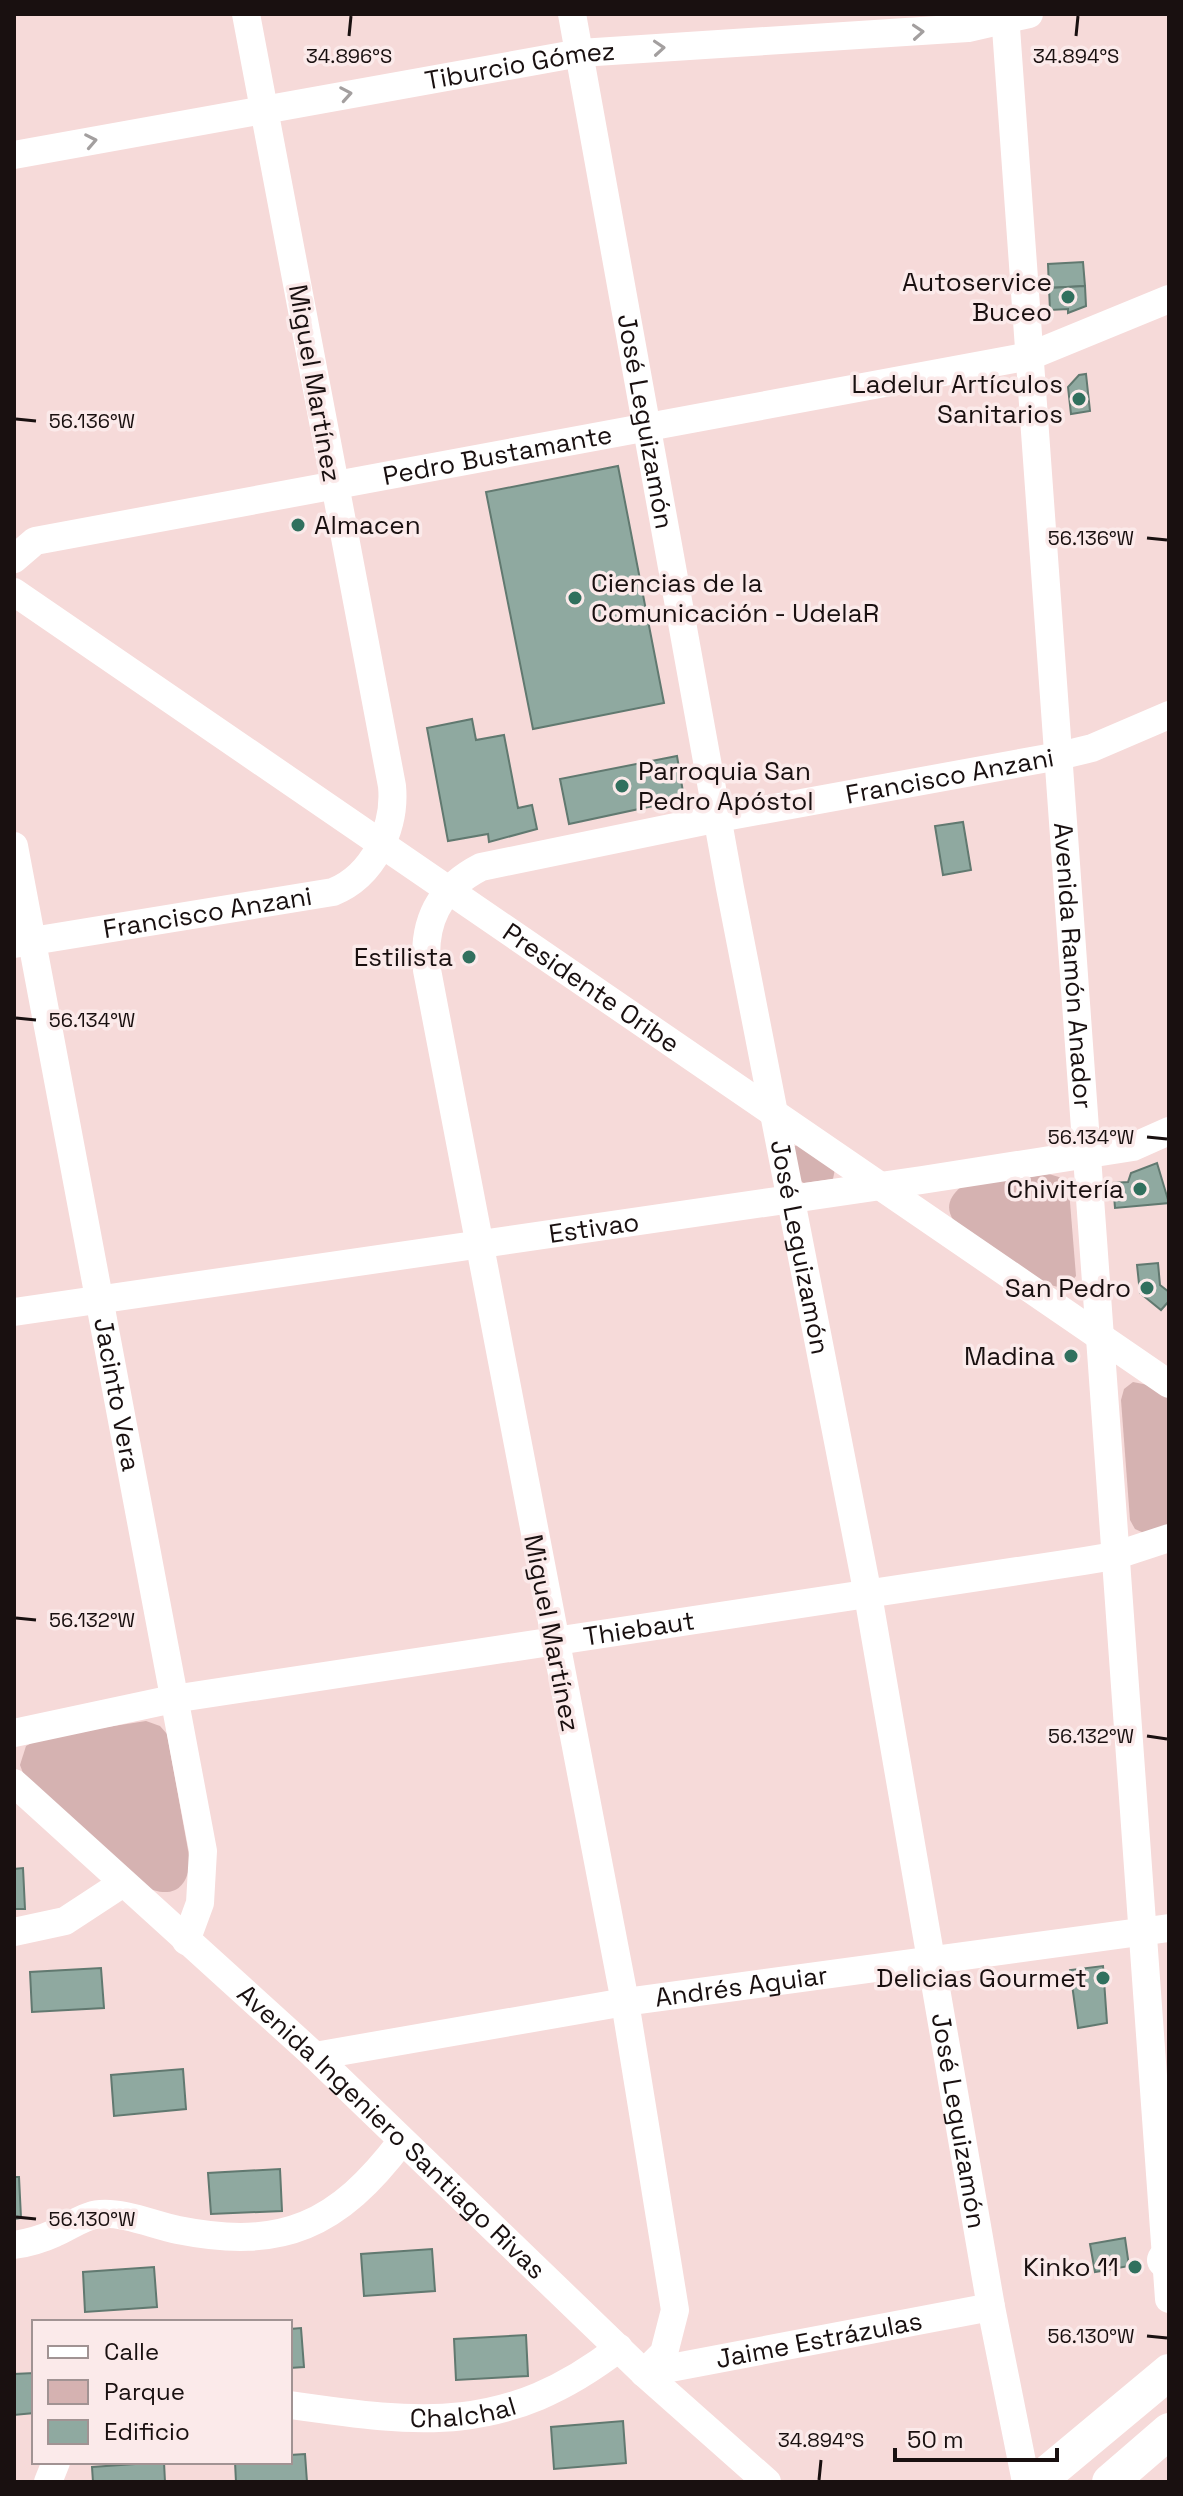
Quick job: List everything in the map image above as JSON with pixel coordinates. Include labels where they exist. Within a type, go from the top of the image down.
[{"type":"main road","points":[[1037,2482],[1169,2372]]},
{"type":"main road","points":[[1110,2482],[1169,2431]]},
{"type":"street","name":"Miguel Martínez","points":[[246,14],[392,786],[394,804],[381,845]]},
{"type":"street","name":"José Leguizamón","points":[[572,14],[719,818],[868,1595],[991,2307],[1026,2482]]},
{"type":"street","name":"Tiburcio Gómez","points":[[14,155],[580,53],[968,28],[1014,17]]},
{"type":"street","name":"Avenida Ramón Anador","points":[[1014,17],[1030,356],[1084,1154],[1100,1337],[1169,2299]]},
{"type":"street","name":"Pedro Bustamante","points":[[14,559],[35,541],[1030,356],[1169,299]]},
{"type":"street","name":"Presidente Oribe","points":[[14,592],[1169,1384]]},
{"type":"street","name":"Francisco Anzani","points":[[448,890],[481,867],[719,818],[1059,756],[1092,748],[1169,715]]},
{"type":"street","name":"Francisco Anzani","points":[[23,943],[333,892],[355,880],[381,845]]},
{"type":"street","name":"Jacinto Vera","points":[[14,846],[23,943],[98,1299],[205,1867],[200,1903],[186,1941]]},
{"type":"street","name":"Miguel Martínez","points":[[448,890],[437,903],[427,926],[425,947],[478,1246],[625,2002],[675,2310],[664,2353],[644,2373]]},
{"type":"street","name":"Estivao","points":[[14,1312],[791,1200],[1133,1147],[1169,1131]]},
{"type":"street","name":"Thiebaut","points":[[14,1733],[173,1699],[1114,1556],[1169,1538]]},
{"type":"street","name":"Avenida Ingeniero Santiago Rivas","points":[[14,1783],[315,2056],[644,2373],[767,2482]]},
{"type":"street","points":[[14,1932],[65,1921],[123,1883]]},
{"type":"street","name":"Andrés Aguiar","points":[[315,2056],[625,2002],[1169,1928]]},
{"type":"street","points":[[14,2245],[43,2238],[99,2214],[218,2236],[254,2237],[292,2230],[348,2202],[369,2183],[401,2142]]},
{"type":"street","name":"Jaime Estrázulas","points":[[644,2373],[991,2307]]},
{"type":"street","name":"Chalchal","points":[[292,2405],[368,2418],[415,2421],[486,2414],[588,2372],[619,2348]]},
{"type":"green space","points":[[797,1145],[835,1169],[833,1179],[804,1183],[799,1180],[793,1147]]},
{"type":"green space","points":[[1049,1174],[1062,1178],[1069,1190],[1076,1276],[1065,1289],[1047,1284],[954,1221],[949,1207],[951,1199],[961,1187]]},
{"type":"green space","points":[[1133,1382],[1148,1385],[1169,1399],[1169,1527],[1146,1534],[1135,1529],[1130,1520],[1121,1400],[1124,1389]]},
{"type":"green space","points":[[146,1721],[160,1726],[167,1734],[190,1861],[185,1880],[168,1892],[141,1885],[23,1773],[20,1765],[26,1746],[43,1737]]},
{"type":"building","points":[[1083,262],[1085,286],[1049,288],[1048,264]]},
{"type":"building","name":"Autoservice Buceo","points":[[1085,286],[1086,306],[1068,313],[1068,309],[1050,310],[1049,288]]},
{"type":"building","name":"Ladelur Artículos Sanitarios","points":[[1086,374],[1090,411],[1071,414],[1068,387],[1079,375]]},
{"type":"building","name":"Ciencias de la Comunicación - UdelaR","points":[[618,466],[664,703],[533,729],[486,492]]},
{"type":"building","points":[[472,719],[476,740],[504,735],[518,808],[532,805],[537,829],[489,842],[488,834],[448,841],[427,728]]},
{"type":"building","name":"Parroquia San Pedro Apóstol","points":[[677,756],[683,792],[676,801],[569,824],[560,779]]},
{"type":"building","points":[[963,822],[971,870],[943,875],[935,826]]},
{"type":"building","name":"Chivitería","points":[[1157,1163],[1169,1203],[1115,1208],[1113,1183],[1128,1182],[1131,1173]]},
{"type":"building","points":[[1158,1263],[1160,1285],[1169,1292],[1169,1301],[1161,1310],[1140,1293],[1137,1265]]},
{"type":"building","points":[[23,1868],[25,1909],[14,1909],[14,1869]]},
{"type":"building","points":[[1103,1966],[1107,2023],[1078,2028],[1070,1970]]},
{"type":"building","points":[[101,1968],[104,2008],[32,2012],[30,1972]]},
{"type":"building","points":[[183,2069],[186,2109],[114,2116],[111,2075]]},
{"type":"building","points":[[280,2169],[282,2211],[211,2214],[208,2173]]},
{"type":"building","points":[[14,2177],[19,2177],[21,2218],[14,2219]]},
{"type":"building","points":[[1125,2238],[1129,2266],[1095,2272],[1090,2244]]},
{"type":"building","points":[[432,2249],[435,2291],[364,2296],[361,2254]]},
{"type":"building","points":[[154,2267],[157,2307],[85,2312],[83,2272]]},
{"type":"building","points":[[301,2328],[304,2367],[292,2368],[292,2329]]},
{"type":"building","points":[[526,2335],[528,2376],[456,2380],[454,2339]]},
{"type":"building","points":[[32,2373],[32,2413],[14,2415],[14,2374]]},
{"type":"building","points":[[623,2421],[626,2463],[554,2469],[551,2427]]},
{"type":"building","points":[[305,2454],[307,2482],[236,2482],[235,2464],[292,2464],[292,2455]]},
{"type":"building","points":[[164,2464],[165,2482],[93,2482],[92,2467]]},
{"type":"place","name":"Autoservice Buceo","points":[[1068,297]]},
{"type":"place","name":"Ladelur Artículos Sanitarios","points":[[1079,399]]},
{"type":"place","name":"Almacen","points":[[298,525]]},
{"type":"place","name":"Ciencias de la Comunicación - UdelaR","points":[[575,598]]},
{"type":"place","name":"Parroquia San Pedro Apóstol","points":[[622,786]]},
{"type":"place","name":"Estilista","points":[[469,957]]},
{"type":"place","name":"Chivitería","points":[[1140,1189]]},
{"type":"place","name":"San Pedro","points":[[1147,1288]]},
{"type":"place","name":"Madina","points":[[1071,1356]]},
{"type":"place","name":"Delicias Gourmet","points":[[1103,1978]]},
{"type":"place","name":"Kinko 11","points":[[1135,2267]]}]
